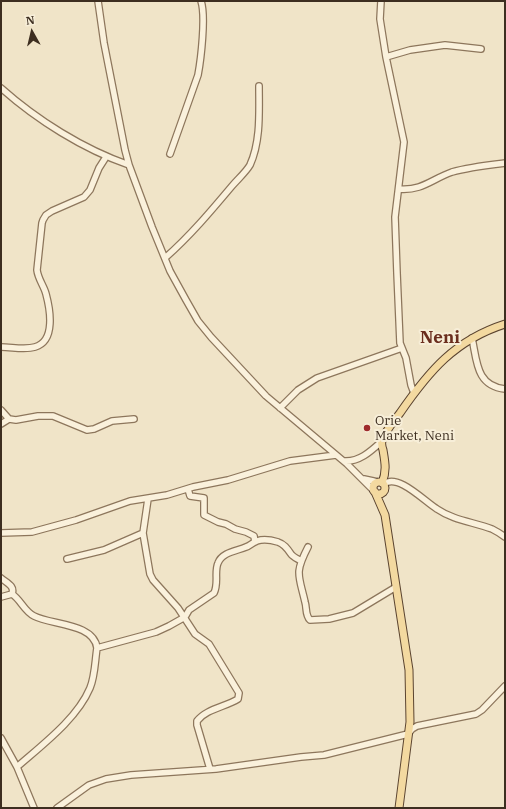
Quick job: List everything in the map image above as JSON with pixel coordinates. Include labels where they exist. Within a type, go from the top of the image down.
[{"type":"main road","points":[[375,491],[381,493],[386,472],[381,442],[428,375],[449,354],[472,338],[505,324]]},
{"type":"main road","points":[[382,485],[374,484],[375,491],[385,516]]},
{"type":"main road","points":[[382,485],[385,516],[409,670],[410,700],[408,734],[399,808]]},
{"type":"street","points":[[98,1],[104,43],[129,165],[165,258],[186,300],[198,321],[226,354],[266,396],[344,461],[375,491]]},
{"type":"street","points":[[170,154],[198,75],[202,32],[201,1]]},
{"type":"street","points":[[381,1],[380,19],[386,57],[404,142],[395,217],[400,342],[406,358],[414,393]]},
{"type":"street","points":[[386,57],[410,50],[445,45],[481,49]]},
{"type":"street","points":[[165,258],[179,246],[249,165],[256,144],[259,114],[259,86]]},
{"type":"street","points":[[1,88],[19,104],[46,123],[106,157],[129,165]]},
{"type":"street","points":[[1,346],[30,348],[42,344],[45,340],[50,325],[50,313],[46,292],[37,270],[42,223],[46,215],[52,211],[84,197],[90,190],[99,168],[106,157]]},
{"type":"street","points":[[399,189],[409,190],[418,188],[453,172],[505,163]]},
{"type":"street","points":[[472,338],[478,370],[481,377],[492,386],[505,389]]},
{"type":"street","points":[[280,408],[298,390],[317,378],[402,348]]},
{"type":"street","points":[[1,410],[9,419]]},
{"type":"street","points":[[1,424],[9,419],[16,420],[38,416],[53,416],[63,419],[82,429],[91,430],[112,420],[134,419]]},
{"type":"street","points":[[344,461],[356,460],[367,454],[381,442]]},
{"type":"street","points":[[1,533],[32,532],[76,520],[130,501],[167,495],[228,480],[290,460],[336,455]]},
{"type":"street","points":[[364,479],[382,485],[392,481],[406,486],[431,505],[446,514],[493,530],[505,537]]},
{"type":"street","points":[[188,489],[190,496],[204,498],[204,515],[218,522],[232,526],[235,529],[250,533],[254,536],[255,542]]},
{"type":"street","points":[[148,499],[143,533],[153,580],[178,608],[195,634],[210,644],[239,693],[238,699],[207,712],[197,721],[196,725],[210,769]]},
{"type":"street","points":[[67,559],[104,550],[143,533]]},
{"type":"street","points":[[97,648],[156,632],[185,618],[189,610],[214,593],[216,589],[217,565],[221,557],[226,554],[255,542],[270,540],[280,543],[289,549],[292,554],[301,561]]},
{"type":"street","points":[[308,547],[301,561],[299,578],[306,603],[307,615],[310,620],[329,619],[353,613],[396,587]]},
{"type":"street","points":[[1,578],[12,587],[12,594]]},
{"type":"street","points":[[1,597],[12,594]]},
{"type":"street","points":[[12,594],[28,612],[35,617],[60,623],[88,634],[94,638],[97,648],[90,688],[78,708],[58,730],[17,767]]},
{"type":"street","points":[[57,808],[89,785],[106,779],[153,773],[210,769],[337,753],[408,734],[417,726],[476,714],[482,710],[505,686]]},
{"type":"street","points":[[1,738],[17,767],[34,808]]},
{"type":"place","name":"Orie Market, Neni","points":[[367,428]]},
{"type":"district","name":"Neni","points":[[440,338]]}]
